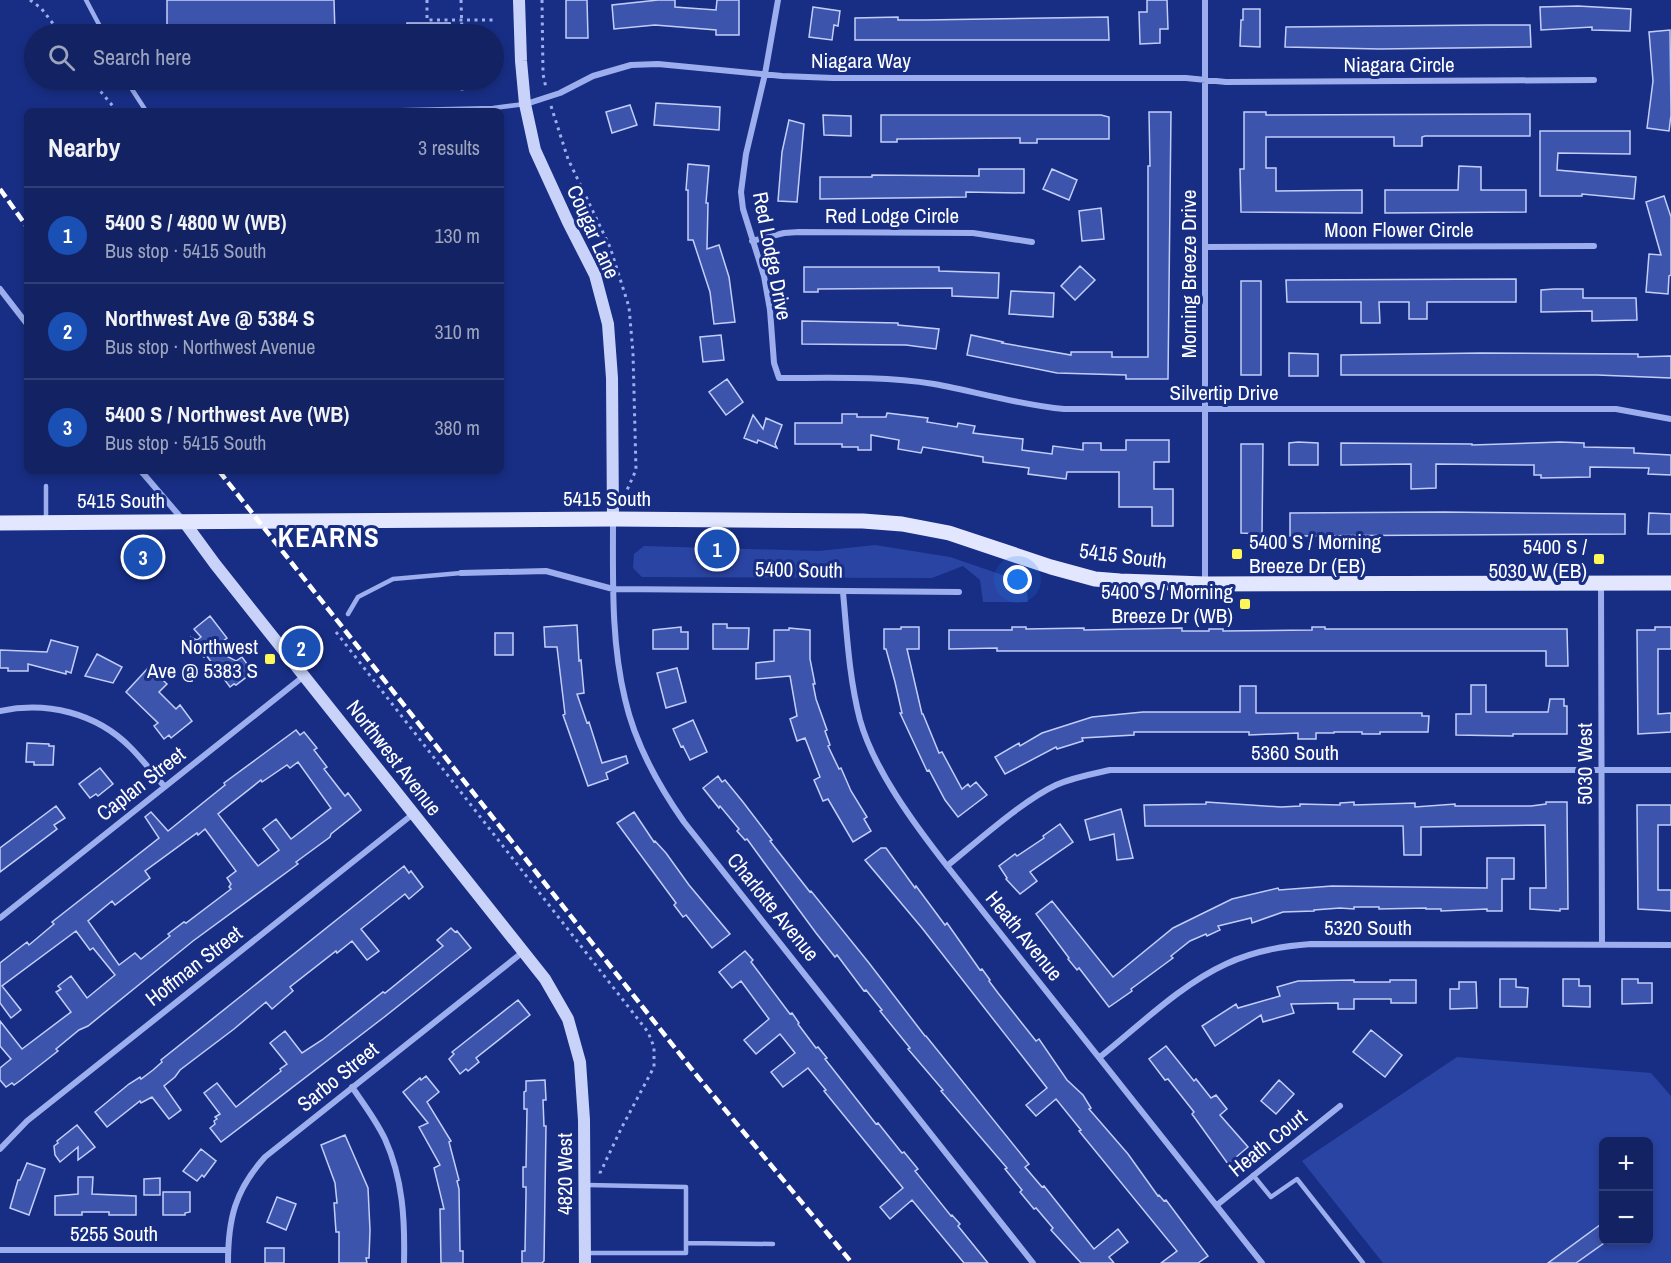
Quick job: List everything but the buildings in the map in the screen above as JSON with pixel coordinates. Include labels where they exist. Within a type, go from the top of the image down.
[{"type":"main road","name":"5415 South","points":[[0,523],[613,519],[863,521],[902,524],[949,533],[1095,579],[1205,584]]},
{"type":"main road","points":[[1205,584],[1671,583]]},
{"type":"street","name":"Cougar Lane","points":[[519,0],[525,104],[535,150],[595,275],[608,324],[612,378],[613,519]]},
{"type":"street","name":"Red Lodge Drive","points":[[778,0],[765,74],[742,175],[741,192],[743,209],[764,276],[774,363],[779,378]]},
{"type":"street","name":"Morning Breeze Drive","points":[[1205,0],[1205,584]]},
{"type":"street","name":"Niagara Way","points":[[525,104],[549,98],[593,76],[631,65],[658,64],[833,78],[1205,80]]},
{"type":"street","name":"Niagara Circle","points":[[1205,80],[1226,82],[1594,80]]},
{"type":"street","name":"Red Lodge Circle","points":[[752,241],[784,233],[834,232],[973,233],[1032,242]]},
{"type":"street","name":"Moon Flower Circle","points":[[1205,247],[1594,246]]},
{"type":"street","points":[[0,290],[24,320]]},
{"type":"street","name":"Silvertip Drive","points":[[779,378],[896,379],[975,392],[1035,406],[1064,409],[1616,409],[1671,419]]},
{"type":"street","name":"Northwest Avenue","points":[[144,474],[185,523],[551,989],[568,1019],[575,1040],[583,1085]]},
{"type":"street","name":"Charlotte Avenue","points":[[613,519],[616,650],[625,700],[640,745],[667,798],[1033,1263]]},
{"type":"street","name":"5400 South","points":[[461,573],[546,571],[613,589],[959,592]]},
{"type":"street","name":"5030 West","points":[[1601,583],[1602,945]]},
{"type":"street","name":"Heath Avenue","points":[[843,592],[848,661],[861,722],[881,769],[902,804],[947,866],[1260,1261]]},
{"type":"street","name":"Caplan Street","points":[[0,918],[304,676]]},
{"type":"street","points":[[0,711],[35,706],[59,709],[83,717],[110,731],[129,746],[165,786]]},
{"type":"street","name":"5360 South","points":[[947,866],[1023,807],[1055,786],[1078,777],[1110,770],[1671,770]]},
{"type":"street","name":"Hoffman Street","points":[[0,1149],[27,1121],[413,814]]},
{"type":"street","name":"5320 South","points":[[1100,1058],[1199,978],[1227,963],[1266,950],[1311,944],[1671,945]]},
{"type":"street","name":"Sarbo Street","points":[[228,1263],[229,1231],[233,1211],[248,1177],[265,1157],[523,952]]},
{"type":"street","name":"4820 West","points":[[583,1085],[585,1258]]},
{"type":"street","points":[[352,1087],[384,1136],[394,1161],[404,1212],[404,1263]]},
{"type":"street","name":"Heath Court","points":[[1217,1205],[1340,1106]]},
{"type":"street","name":"5255 South","points":[[0,1250],[228,1250]]},
{"type":"street","points":[[1252,1263],[1260,1261]]},
{"type":"lane","points":[[86,0],[99,24]]},
{"type":"lane","points":[[132,90],[144,108]]},
{"type":"lane","points":[[488,108],[525,104]]},
{"type":"lane","points":[[46,486],[46,523]]},
{"type":"lane","points":[[348,614],[358,597],[393,579],[461,573]]},
{"type":"lane","points":[[1253,1175],[1271,1197],[1297,1179],[1364,1263]]},
{"type":"lane","points":[[584,1185],[686,1187],[686,1253],[585,1258]]},
{"type":"lane","points":[[686,1243],[773,1244]]},
{"type":"path","points":[[30,0],[41,8],[53,24]]},
{"type":"path","points":[[427,0],[428,20],[494,21]]},
{"type":"path","points":[[462,0],[462,21]]},
{"type":"path","points":[[542,0],[543,74]]},
{"type":"path","points":[[99,90],[114,108]]},
{"type":"path","points":[[336,632],[648,1032],[654,1047],[654,1067],[600,1173],[600,1185]]},
{"type":"shaded area","points":[[875,545],[950,557],[1026,583],[1028,602],[983,602],[980,580],[963,566],[932,578],[642,577],[633,568],[634,554],[644,546],[819,551]]},
{"type":"shaded area","points":[[1457,1057],[1651,1073],[1671,1096],[1671,1263],[1383,1263],[1302,1161]]},
{"type":"railway","points":[[0,189],[24,223]]},
{"type":"railway","points":[[221,474],[698,1077],[852,1263]]},
{"type":"place","name":"5400 S / 4800 W (WB)","points":[[717,549]]},
{"type":"place","name":"5400 S / Morning Breeze Dr (EB)","points":[[1237,554]]},
{"type":"place","name":"5400 S / Northwest Ave (WB)","points":[[143,557]]},
{"type":"place","name":"5400 S / 5030 W (EB)","points":[[1599,559]]},
{"type":"place","name":"5400 S / Morning Breeze Dr (WB)","points":[[1245,604]]},
{"type":"place","name":"Northwest Ave @ 5384 S","points":[[301,648]]},
{"type":"place","name":"Northwest Ave @ 5383 S","points":[[270,659]]},
{"type":"district","name":"KEARNS","points":[[329,538]]}]
